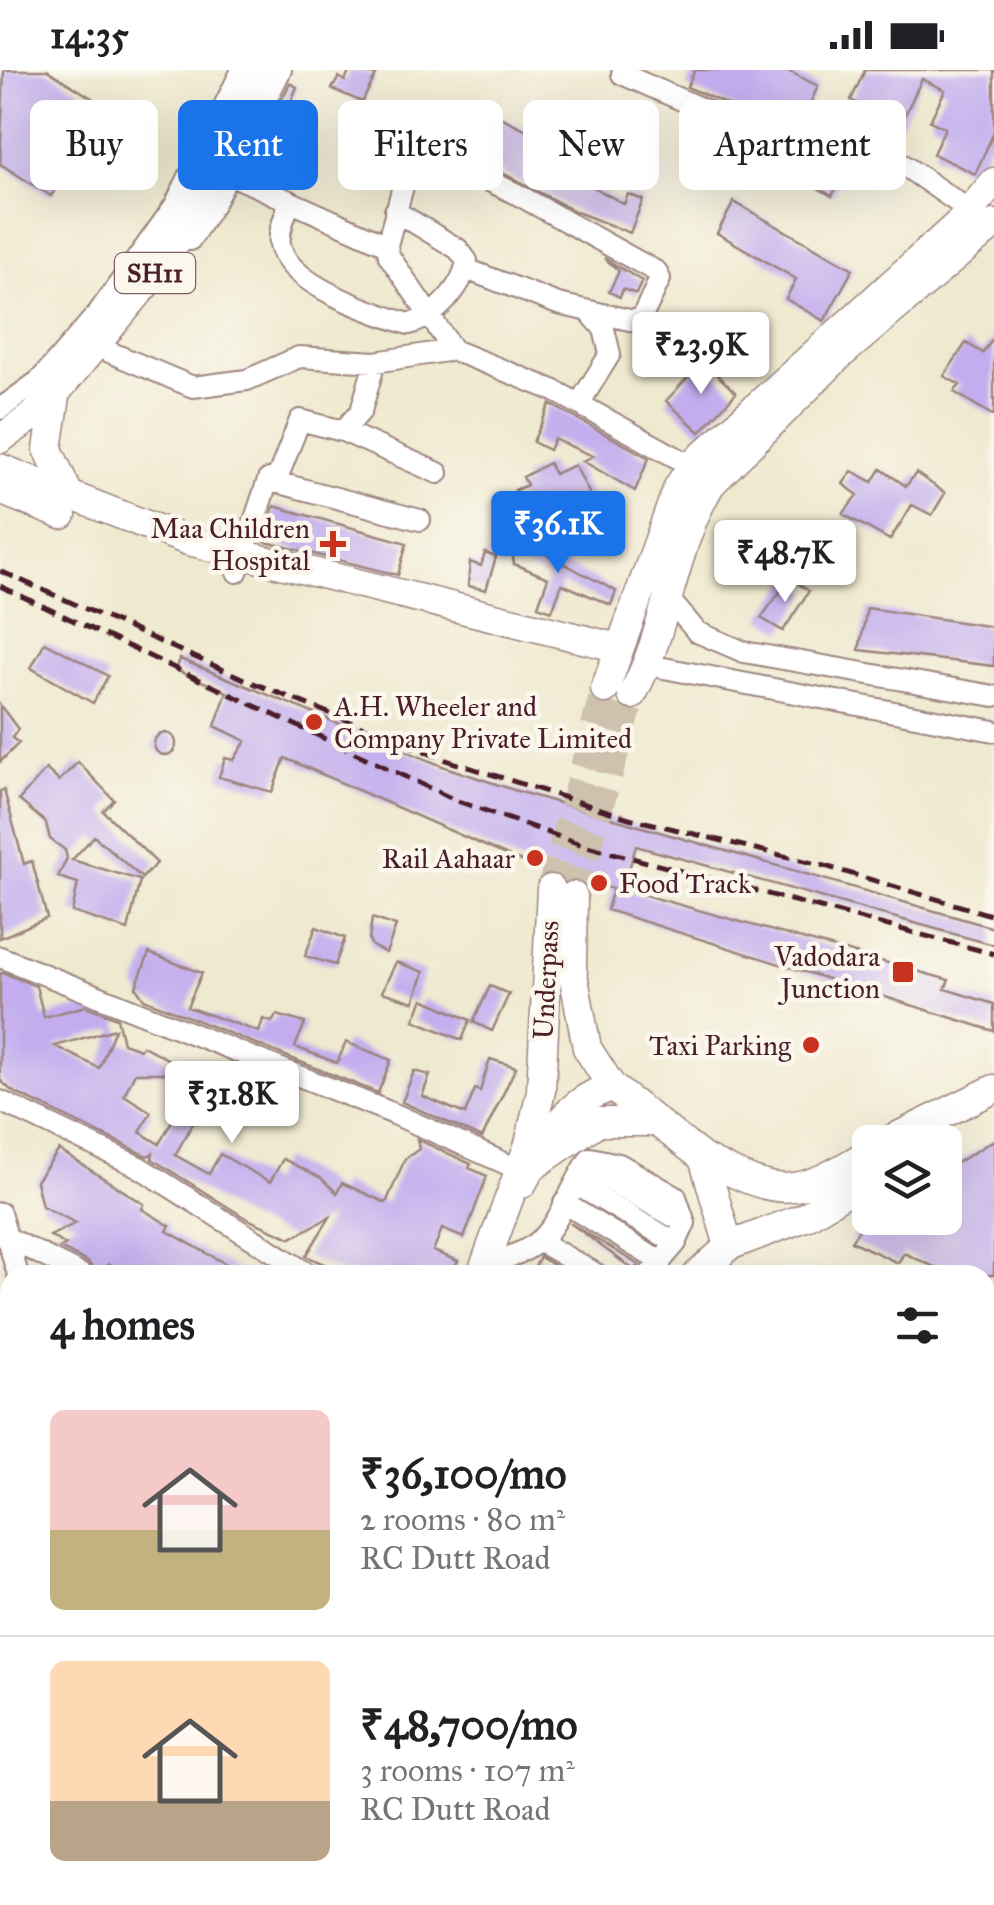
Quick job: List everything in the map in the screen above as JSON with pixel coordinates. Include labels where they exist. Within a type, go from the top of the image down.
[{"type":"main road","name":"SH11","points":[[0,439],[33,416],[58,390],[152,277],[179,238],[260,70]]},
{"type":"main road","points":[[618,674],[678,487],[704,472],[982,217],[994,182]]},
{"type":"main road","points":[[55,403],[48,449],[71,499]]},
{"type":"main road","points":[[0,468],[239,564]]},
{"type":"main road","points":[[0,490],[89,526],[440,614],[618,674],[648,665],[698,509],[704,472]]},
{"type":"main road","name":"Underpass","points":[[526,1168],[541,1091],[562,892],[575,999],[588,1048],[612,1086],[703,1158],[756,1186],[780,1190],[828,1178],[852,1163]]},
{"type":"main road","points":[[486,1265],[526,1168],[555,1124],[574,1105],[612,1086]]},
{"type":"main road","points":[[921,1125],[994,1089]]},
{"type":"main road","points":[[961,1125],[994,1110]]},
{"type":"main road","points":[[526,1168],[597,1122],[654,1122]]},
{"type":"main road","points":[[703,1158],[729,1246]]},
{"type":"main road","points":[[708,1265],[729,1246],[805,1217],[852,1188]]},
{"type":"street","points":[[0,410],[40,380],[98,313],[156,232],[175,205],[242,70]]},
{"type":"street","points":[[266,100],[281,70]]},
{"type":"street","points":[[622,74],[778,142],[793,138],[817,115],[834,117],[982,217]]},
{"type":"street","points":[[453,350],[390,256],[387,245],[414,146],[515,193],[657,272],[660,279],[642,318],[634,321],[592,315],[466,269]]},
{"type":"street","points":[[0,452],[107,351],[159,285],[219,190]]},
{"type":"street","points":[[264,190],[387,245]]},
{"type":"street","points":[[290,202],[280,248],[305,277],[336,296],[408,324],[452,294],[467,261],[458,249],[396,212]]},
{"type":"street","points":[[579,404],[610,354],[604,330],[592,315]]},
{"type":"street","points":[[107,351],[193,387],[248,380],[299,356],[375,362],[453,350],[579,404],[704,472]]},
{"type":"street","points":[[343,431],[361,411],[375,362]]},
{"type":"street","points":[[239,564],[268,480],[278,476],[300,420],[343,431],[438,473]]},
{"type":"street","points":[[268,480],[420,520]]},
{"type":"street","points":[[670,599],[697,632],[744,652],[994,696]]},
{"type":"street","points":[[648,665],[994,730]]},
{"type":"street","points":[[0,957],[526,1168]]},
{"type":"street","points":[[0,1101],[139,1167],[294,1265]]},
{"type":"street","points":[[499,1265],[542,1242],[590,1158],[619,1164],[676,1196],[681,1233],[657,1265]]},
{"type":"street","points":[[575,1185],[681,1233]]},
{"type":"street","points":[[575,1185],[652,1265]]},
{"type":"street","points":[[0,1212],[15,1265]]},
{"type":"street","points":[[6,1237],[62,1265]]},
{"type":"street","points":[[542,1242],[581,1265]]},
{"type":"building","points":[[4,70],[47,70],[95,100],[30,100],[30,183],[0,164]]},
{"type":"building","points":[[350,70],[376,75],[363,100],[332,89],[339,77],[345,81]]},
{"type":"building","points":[[695,70],[786,70],[818,86],[812,100],[717,100],[687,87]]},
{"type":"building","points":[[865,70],[994,70],[994,132],[975,174],[933,154],[945,128],[930,121],[945,90],[922,79],[906,112],[906,100],[851,100]]},
{"type":"building","points":[[290,83],[297,87],[292,100],[282,100]]},
{"type":"building","points":[[503,118],[523,128],[523,184],[503,173]]},
{"type":"building","points":[[535,190],[599,190],[624,204],[628,194],[643,200],[630,233]]},
{"type":"building","points":[[734,202],[853,269],[824,321],[786,299],[796,279],[717,233]]},
{"type":"building","points":[[604,258],[642,281],[636,294],[623,289],[620,297],[609,292],[619,271]]},
{"type":"building","points":[[994,337],[994,416],[954,392],[960,385],[944,376],[966,343],[983,353]]},
{"type":"building","points":[[703,361],[736,393],[700,432],[666,401]]},
{"type":"building","points":[[550,404],[649,458],[635,491],[583,461],[593,456],[554,439],[549,450],[533,442]]},
{"type":"building","points":[[549,463],[554,474],[575,465],[599,513],[551,539],[541,518],[529,522],[515,490],[527,485],[523,477]]},
{"type":"building","points":[[881,469],[906,486],[916,473],[945,493],[932,515],[912,505],[890,540],[843,514],[858,495],[843,484],[852,471],[873,482]]},
{"type":"building","points":[[274,506],[407,543],[398,575],[262,541]]},
{"type":"building","points":[[517,539],[616,591],[611,605],[562,584],[552,611],[538,606],[548,578],[514,564],[512,552]]},
{"type":"building","points":[[485,553],[496,557],[486,590],[468,586],[470,562],[481,566]]},
{"type":"building","points":[[790,578],[809,591],[783,631],[761,618]]},
{"type":"building","points":[[867,608],[994,627],[994,666],[859,650]]},
{"type":"building","points":[[45,642],[108,676],[93,703],[31,668]]},
{"type":"building","points":[[180,659],[445,767],[517,791],[994,928],[994,945],[636,846],[623,889],[949,980],[945,989],[994,1004],[994,1031],[607,910],[613,889],[517,860],[285,758],[272,792],[219,777],[225,758],[234,760],[246,741],[215,726],[227,692],[176,670]]},
{"type":"building","points":[[0,705],[18,729],[12,738],[19,743],[0,762]]},
{"type":"building","points":[[165,733],[176,744],[165,755],[154,744]]},
{"type":"building","points":[[78,762],[114,800],[103,811],[157,863],[142,878],[94,836],[72,860],[140,880],[128,930],[72,912],[78,883],[58,877],[67,858],[65,850],[50,839],[46,823],[19,800],[46,769],[59,781]]},
{"type":"building","points":[[4,790],[24,864],[32,861],[47,918],[0,938],[0,791]]},
{"type":"building","points":[[372,918],[396,926],[386,953],[369,940]]},
{"type":"building","points":[[316,927],[345,938],[335,965],[305,956]]},
{"type":"building","points":[[149,953],[202,973],[187,1007],[259,1032],[263,1019],[272,1022],[277,1015],[305,1023],[295,1047],[337,1063],[346,1042],[391,1060],[378,1093],[144,999],[136,987]]},
{"type":"building","points":[[396,962],[424,972],[414,1002],[382,992]]},
{"type":"building","points":[[4,973],[36,986],[44,1017],[86,1006],[117,1018],[123,1043],[140,1049],[143,1046],[169,1060],[166,1073],[135,1073],[124,1095],[151,1112],[140,1132],[159,1144],[180,1107],[187,1110],[197,1073],[246,1094],[242,1105],[237,1104],[234,1109],[208,1097],[175,1155],[209,1174],[220,1154],[270,1182],[283,1159],[321,1178],[337,1193],[342,1183],[386,1203],[405,1159],[419,1149],[417,1139],[471,1164],[469,1168],[487,1176],[464,1238],[442,1229],[433,1251],[458,1261],[456,1265],[326,1265],[306,1256],[330,1217],[291,1238],[247,1219],[152,1159],[153,1153],[147,1156],[12,1091],[0,1080],[0,974]],"holes":[[[115,1029],[99,1068],[55,1046]]]},
{"type":"building","points":[[490,986],[509,994],[492,1031],[473,1022]]},
{"type":"building","points":[[423,999],[470,1020],[462,1040],[414,1020]]},
{"type":"building","points":[[490,1059],[516,1067],[482,1138],[402,1102],[414,1071],[430,1075],[422,1096],[465,1114],[475,1089],[480,1091]]},
{"type":"building","points":[[994,1140],[994,1265],[930,1265],[904,1253],[898,1263],[851,1241],[855,1235],[962,1235],[962,1160]]},
{"type":"building","points":[[59,1150],[144,1204],[142,1209],[170,1226],[167,1231],[228,1265],[90,1265],[60,1248],[66,1245],[50,1236],[76,1223],[42,1206],[36,1181]]},
{"type":"building","points":[[570,1223],[639,1265],[627,1265]]},
{"type":"building","points":[[540,1257],[553,1265],[536,1265]]},
{"type":"tunnel","points":[[551,889],[605,689]]},
{"type":"tunnel","points":[[573,896],[632,695]]},
{"type":"railway","points":[[0,571],[251,682],[446,760],[629,818],[825,866],[994,916]]},
{"type":"railway","points":[[0,586],[455,800],[583,845],[994,954]]},
{"type":"place","name":"Maa Children Hospital","points":[[333,544]]},
{"type":"place","name":"A.H. Wheeler and Company Private Limited","points":[[314,722]]},
{"type":"place","name":"Rail Aahaar","points":[[535,858]]},
{"type":"place","name":"Food Track","points":[[599,883]]},
{"type":"place","name":"Vadodara Junction","points":[[903,972]]},
{"type":"place","name":"Taxi Parking","points":[[811,1045]]}]
